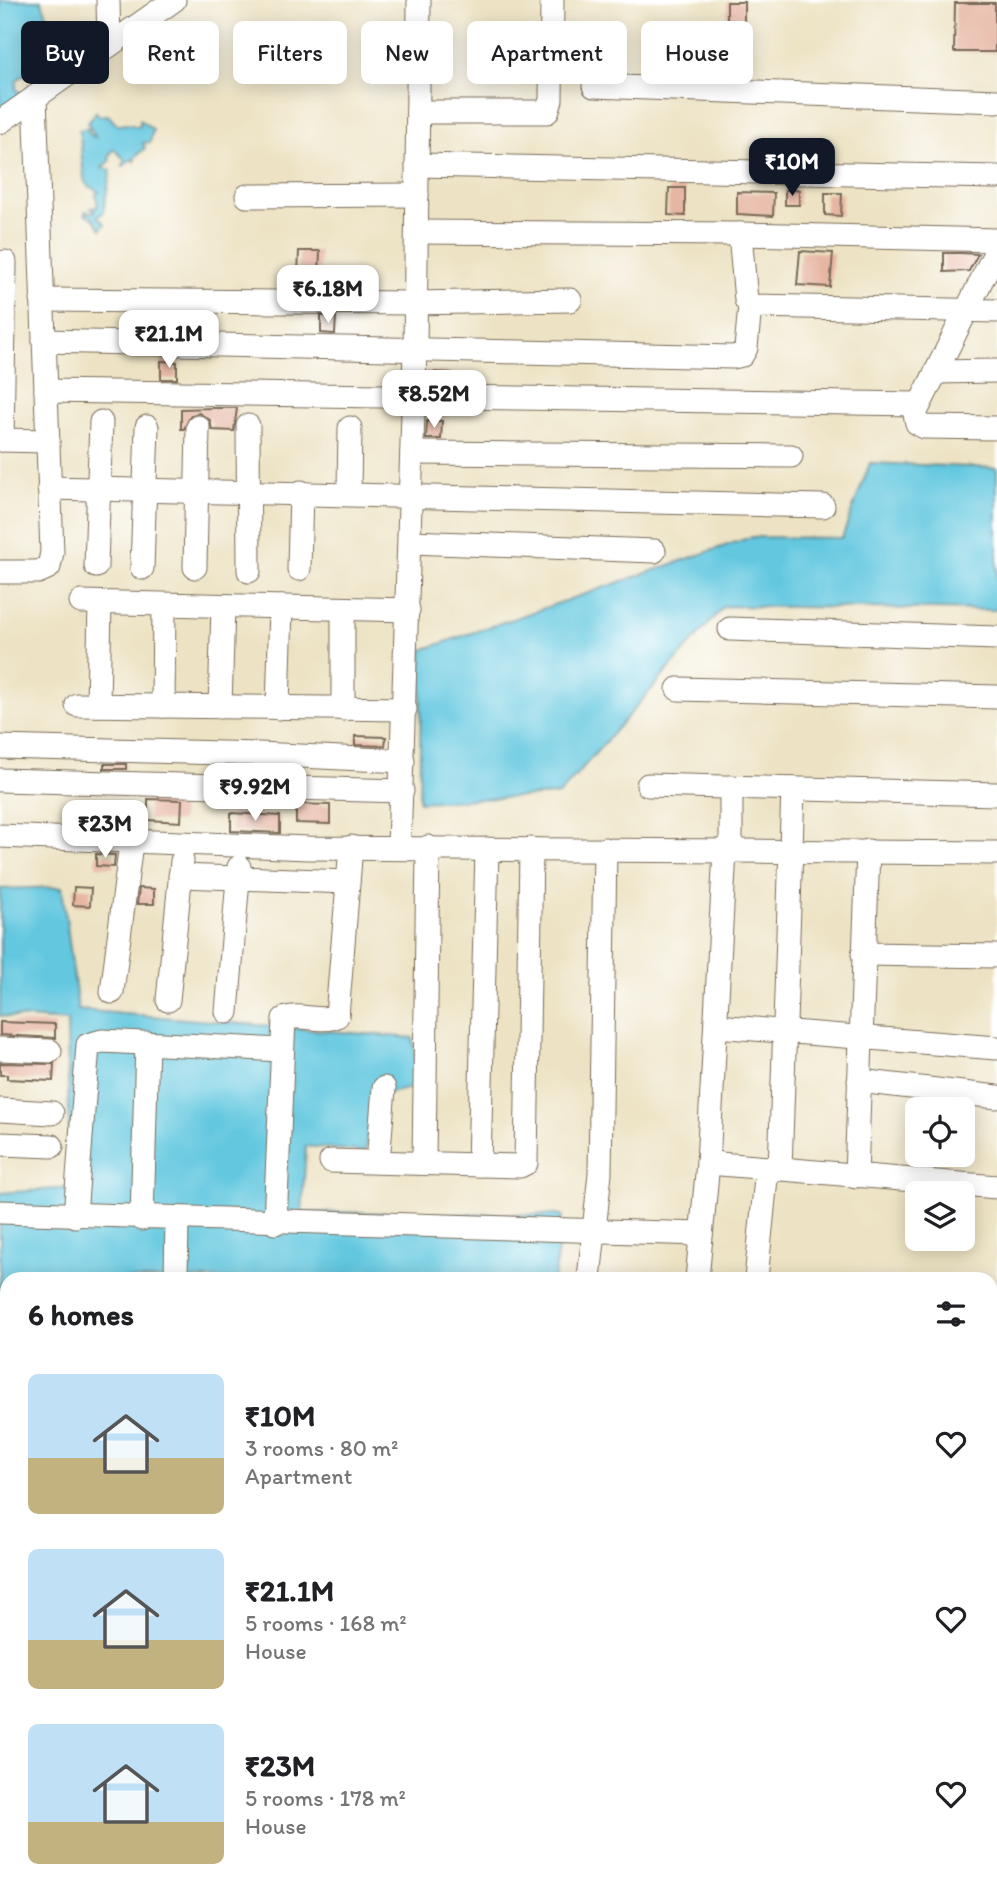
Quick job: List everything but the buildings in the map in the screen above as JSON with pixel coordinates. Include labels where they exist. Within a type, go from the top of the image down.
[{"type":"street","points":[[108,0],[108,21]]},
{"type":"street","points":[[109,44],[174,0]]},
{"type":"street","points":[[399,847],[414,394],[419,0]]},
{"type":"street","points":[[418,112],[547,111],[551,100],[552,0]]},
{"type":"street","points":[[0,121],[53,84]]},
{"type":"street","points":[[594,86],[997,101]]},
{"type":"street","points":[[0,572],[38,572],[49,567],[52,552],[35,97]]},
{"type":"street","points":[[417,165],[997,177]]},
{"type":"street","points":[[247,197],[417,195]]},
{"type":"street","points":[[417,232],[740,233],[997,240]]},
{"type":"street","points":[[44,341],[733,357],[742,355],[746,348],[750,306],[746,300],[740,233]]},
{"type":"street","points":[[997,249],[918,404],[917,423],[924,427],[997,428]]},
{"type":"street","points":[[41,262],[2,262],[1,440],[48,441]]},
{"type":"street","points":[[43,300],[416,303],[570,300]]},
{"type":"street","points":[[750,306],[997,311]]},
{"type":"street","points":[[936,372],[997,371]]},
{"type":"street","points":[[46,391],[414,394],[918,404]]},
{"type":"street","points":[[96,566],[101,422]]},
{"type":"street","points":[[248,426],[249,571]]},
{"type":"street","points":[[142,568],[147,428]]},
{"type":"street","points":[[195,567],[198,428]]},
{"type":"street","points":[[349,493],[350,428]]},
{"type":"street","points":[[412,453],[792,456]]},
{"type":"street","points":[[49,488],[411,494],[823,506]]},
{"type":"street","points":[[299,569],[301,492]]},
{"type":"street","points":[[410,542],[654,551]]},
{"type":"street","points":[[405,709],[88,705],[91,603],[408,610]]},
{"type":"street","points":[[163,706],[164,605]]},
{"type":"street","points":[[220,707],[223,606]]},
{"type":"street","points":[[278,708],[281,607]]},
{"type":"street","points":[[343,609],[343,709]]},
{"type":"street","points":[[730,629],[997,638]]},
{"type":"street","points":[[678,689],[997,697]]},
{"type":"street","points":[[0,747],[403,761]]},
{"type":"street","points":[[0,780],[402,791]]},
{"type":"street","points":[[648,785],[997,794]]},
{"type":"street","points":[[698,1272],[708,1163],[731,787]]},
{"type":"street","points":[[757,1272],[774,1169],[786,1032],[793,789]]},
{"type":"street","points":[[0,836],[131,843],[351,848],[997,853]]},
{"type":"street","points":[[112,992],[131,843]]},
{"type":"street","points":[[168,1000],[184,844]]},
{"type":"street","points":[[227,1012],[240,846]]},
{"type":"street","points":[[275,1223],[284,1019],[294,1016],[337,1016],[351,848]]},
{"type":"street","points":[[424,1163],[428,848]]},
{"type":"street","points":[[479,1165],[487,849]]},
{"type":"street","points":[[331,1161],[520,1166],[527,1159],[531,849]]},
{"type":"street","points":[[590,1272],[600,1172],[606,849]]},
{"type":"street","points":[[856,1177],[867,851]]},
{"type":"street","points":[[180,876],[348,882]]},
{"type":"street","points":[[863,954],[997,956]]},
{"type":"street","points":[[716,1026],[997,1048]]},
{"type":"street","points":[[75,1216],[88,1045],[102,1041],[282,1050]]},
{"type":"street","points":[[142,1219],[147,1043]]},
{"type":"street","points":[[0,1048],[50,1051]]},
{"type":"street","points":[[859,1081],[997,1097]]},
{"type":"street","points":[[379,1162],[384,1088]]},
{"type":"street","points":[[0,1110],[52,1113]]},
{"type":"street","points":[[0,1144],[52,1146]]},
{"type":"street","points":[[708,1163],[997,1188]]},
{"type":"street","points":[[0,1212],[275,1223],[593,1228],[701,1234]]},
{"type":"street","points":[[176,1272],[177,1220]]},
{"type":"water","points":[[0,0],[41,0],[49,21],[21,21],[21,77],[17,80],[16,89],[22,94],[0,111]]},
{"type":"water","points":[[96,112],[99,116],[108,115],[117,125],[129,124],[137,127],[140,126],[140,120],[153,130],[150,142],[143,143],[145,148],[135,157],[135,162],[132,159],[122,167],[125,160],[114,149],[109,155],[110,160],[102,168],[111,170],[103,213],[97,216],[105,224],[101,229],[93,218],[85,214],[85,211],[91,213],[95,211],[91,208],[98,207],[96,194],[99,192],[85,182],[79,130],[88,128],[89,134],[95,137],[88,123]]},
{"type":"water","points":[[870,463],[997,468],[997,610],[724,606],[559,795],[419,802],[422,650],[751,537],[842,538]]},
{"type":"water","points":[[62,887],[78,1010],[413,1038],[419,1086],[373,1097],[365,1152],[306,1146],[302,1212],[562,1215],[555,1272],[0,1272],[0,1193],[70,1188],[67,1021],[0,1016],[0,889]]}]
